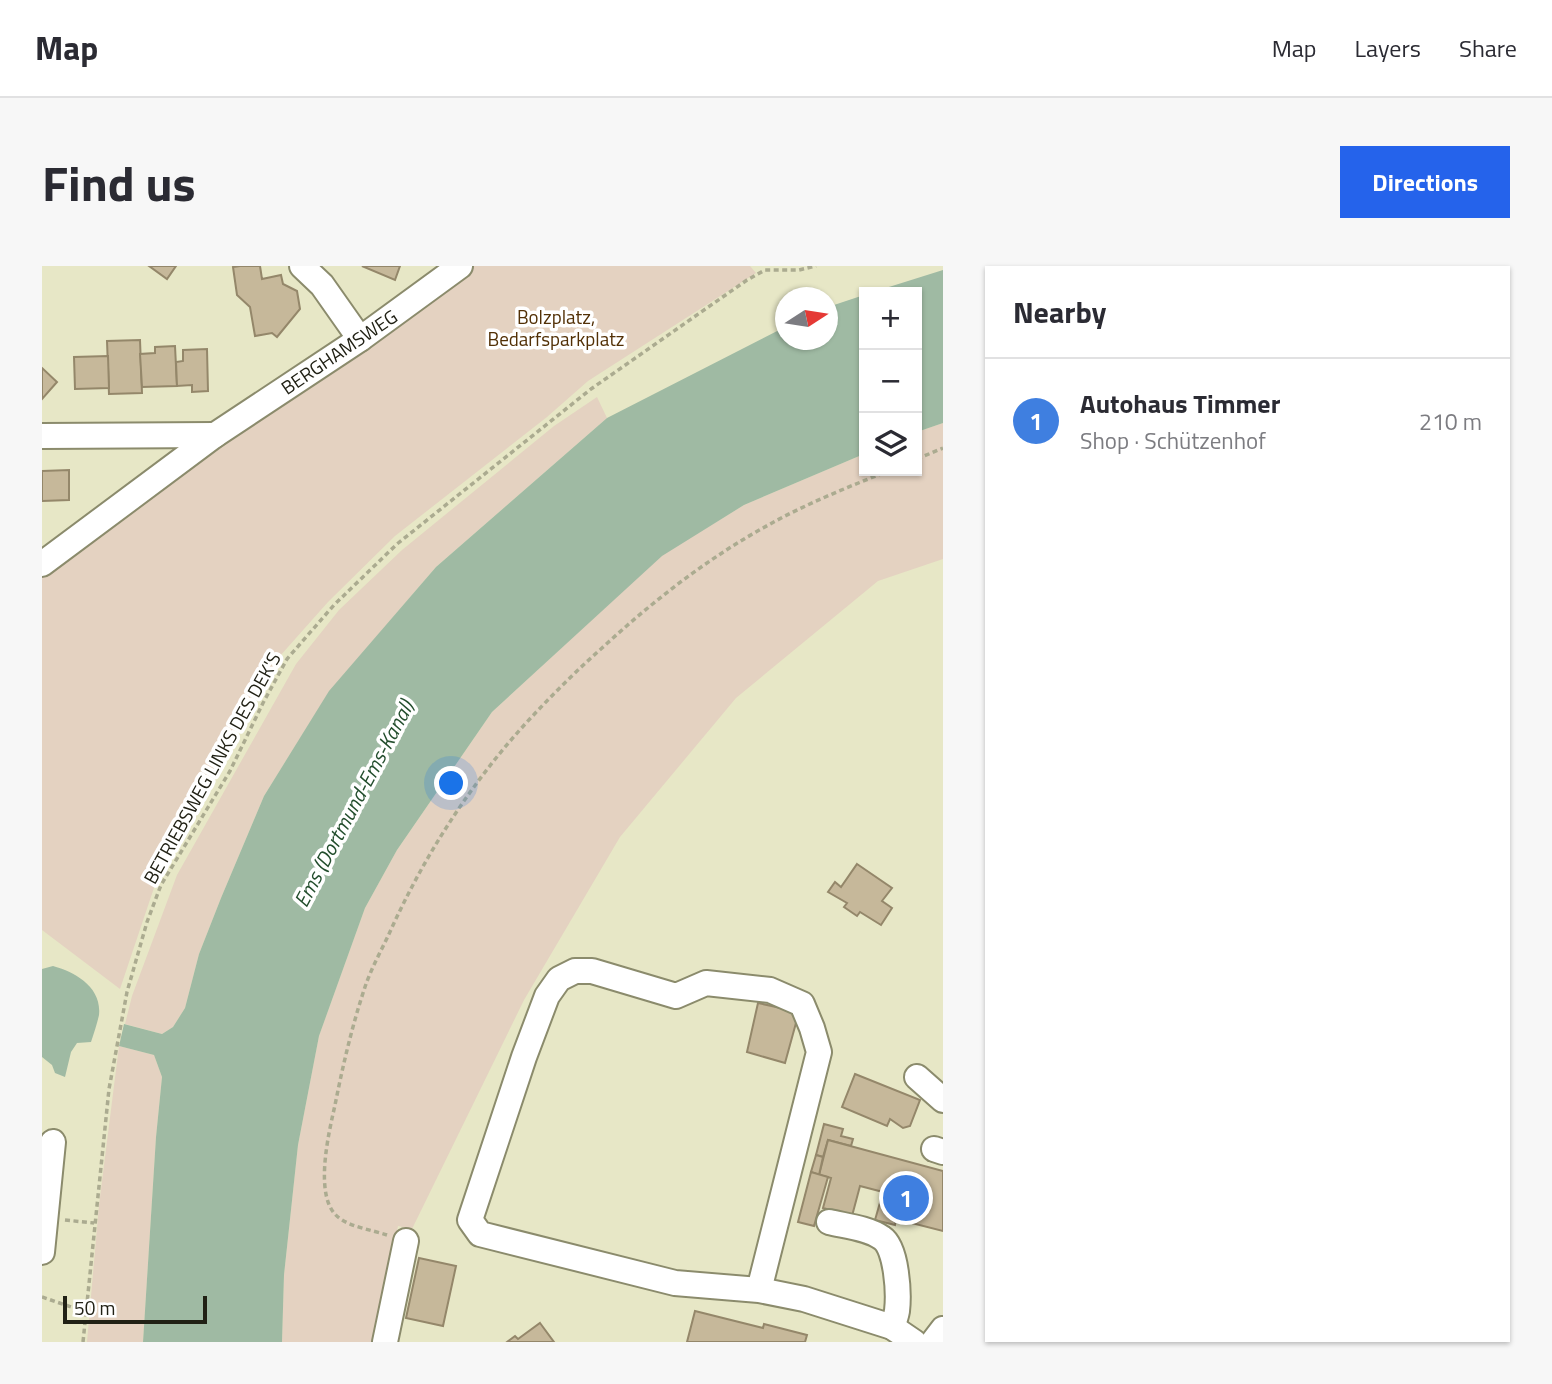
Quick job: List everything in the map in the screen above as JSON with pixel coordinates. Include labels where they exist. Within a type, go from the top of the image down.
[{"type":"street","points":[[302,266],[322,285],[360,340]]},
{"type":"street","name":"BERGHAMSWEG","points":[[42,564],[215,435],[360,340],[460,266]]},
{"type":"street","points":[[42,436],[215,435]]},
{"type":"street","points":[[759,1290],[818,1052],[813,1028],[802,1004],[770,990],[706,984],[676,996],[592,971],[575,971],[559,979],[547,996],[524,1058],[470,1220],[480,1234],[675,1283],[759,1290],[804,1299],[892,1327],[914,1342]]},
{"type":"street","points":[[916,1077],[943,1100]]},
{"type":"street","points":[[42,1252],[54,1142]]},
{"type":"street","points":[[829,1222],[884,1239],[892,1253],[897,1287],[897,1314],[892,1327]]},
{"type":"street","points":[[385,1342],[407,1241]]},
{"type":"street","points":[[933,1342],[943,1329]]},
{"type":"path","name":"BETRIEBSWEG LINKS DES DEK'S","points":[[83,1342],[109,1088],[127,992],[147,922],[161,885],[230,771],[287,659],[334,605],[397,544],[591,389],[763,268],[799,270],[816,266]]},
{"type":"path","points":[[922,457],[943,448]]},
{"type":"path","points":[[407,1241],[354,1225],[336,1216],[327,1199],[323,1176],[346,1050],[366,985],[400,909],[439,838],[470,793],[526,722],[576,671],[675,585],[764,527],[822,498],[876,476]]},
{"type":"path","points":[[79,1221],[94,1223]]},
{"type":"path","points":[[42,1297],[86,1312]]},
{"type":"green space","name":"Bolzplatz, Bedarfsparkplatz","points":[[473,266],[750,266],[756,273],[588,381],[547,417],[395,536],[328,602],[280,656],[161,867],[120,989],[42,930],[42,576],[220,445],[446,288]]},
{"type":"green space","points":[[597,397],[607,418],[436,567],[329,692],[264,796],[199,954],[185,1008],[173,1027],[162,1034],[125,1024],[132,996],[177,875],[296,664],[339,610],[402,550],[554,426]]},
{"type":"green space","points":[[943,423],[943,559],[878,581],[736,698],[620,837],[524,1000],[412,1229],[398,1226],[373,1342],[282,1342],[284,1275],[298,1145],[319,1036],[365,908],[397,850],[492,712],[662,555],[744,505],[859,456],[859,476],[922,476],[922,430]]},
{"type":"green space","points":[[119,1046],[154,1055],[162,1077],[143,1342],[87,1342],[99,1205]]},
{"type":"water","points":[[943,270],[943,423],[922,430],[922,287],[889,287]]},
{"type":"water","name":"Ems (Dortmund-Ems-Kanal)","points":[[859,297],[859,456],[744,505],[662,556],[492,712],[397,850],[365,908],[319,1036],[298,1145],[284,1275],[282,1342],[143,1342],[162,1077],[154,1055],[119,1046],[124,1024],[162,1034],[173,1027],[185,1008],[199,954],[264,796],[329,691],[436,567],[607,418],[775,332],[775,350],[838,350],[838,304]]},
{"type":"water","points":[[53,966],[70,972],[85,982],[92,989],[99,1005],[99,1015],[91,1042],[77,1043],[71,1052],[65,1077],[55,1073],[52,1065],[42,1057],[42,969]]},
{"type":"building","points":[[149,266],[176,266],[167,279]]},
{"type":"building","points":[[260,266],[262,279],[281,275],[283,284],[297,291],[300,309],[277,337],[272,333],[255,336],[250,307],[237,295],[233,267]]},
{"type":"building","points":[[362,266],[400,266],[395,280]]},
{"type":"building","points":[[140,340],[142,393],[109,394],[107,341]]},
{"type":"building","points":[[175,346],[177,386],[142,387],[140,354],[155,353],[155,347]]},
{"type":"building","points":[[207,349],[208,391],[192,392],[192,385],[177,386],[176,362],[183,361],[183,350]]},
{"type":"building","points":[[108,356],[109,388],[75,389],[74,357]]},
{"type":"building","points":[[42,368],[57,382],[42,399]]},
{"type":"building","points":[[69,470],[69,500],[42,501],[42,471]]},
{"type":"building","points":[[857,864],[892,888],[882,901],[892,908],[881,925],[860,912],[857,916],[844,907],[847,903],[828,892],[835,882],[841,887]]},
{"type":"building","points":[[758,1003],[799,1012],[785,1063],[747,1052]]},
{"type":"building","points":[[855,1074],[920,1100],[910,1126],[903,1128],[890,1119],[887,1126],[842,1107]]},
{"type":"building","points":[[824,1124],[843,1129],[841,1136],[853,1139],[851,1146],[828,1140],[823,1157],[816,1155]]},
{"type":"building","points":[[828,1140],[943,1171],[943,1231],[896,1219],[895,1225],[875,1220],[883,1192],[860,1186],[852,1216],[823,1208],[831,1178],[819,1175]]},
{"type":"building","points":[[816,1155],[823,1157],[819,1175],[811,1172]]},
{"type":"building","points":[[811,1172],[828,1177],[814,1226],[798,1222]]},
{"type":"building","points":[[419,1258],[456,1266],[443,1326],[406,1318]]},
{"type":"building","points":[[695,1311],[763,1328],[764,1324],[807,1335],[805,1342],[687,1342]]},
{"type":"building","points":[[540,1323],[554,1342],[507,1342],[515,1336],[518,1339]]},
{"type":"place","name":"Autohaus Timmer","points":[[906,1198]]}]
